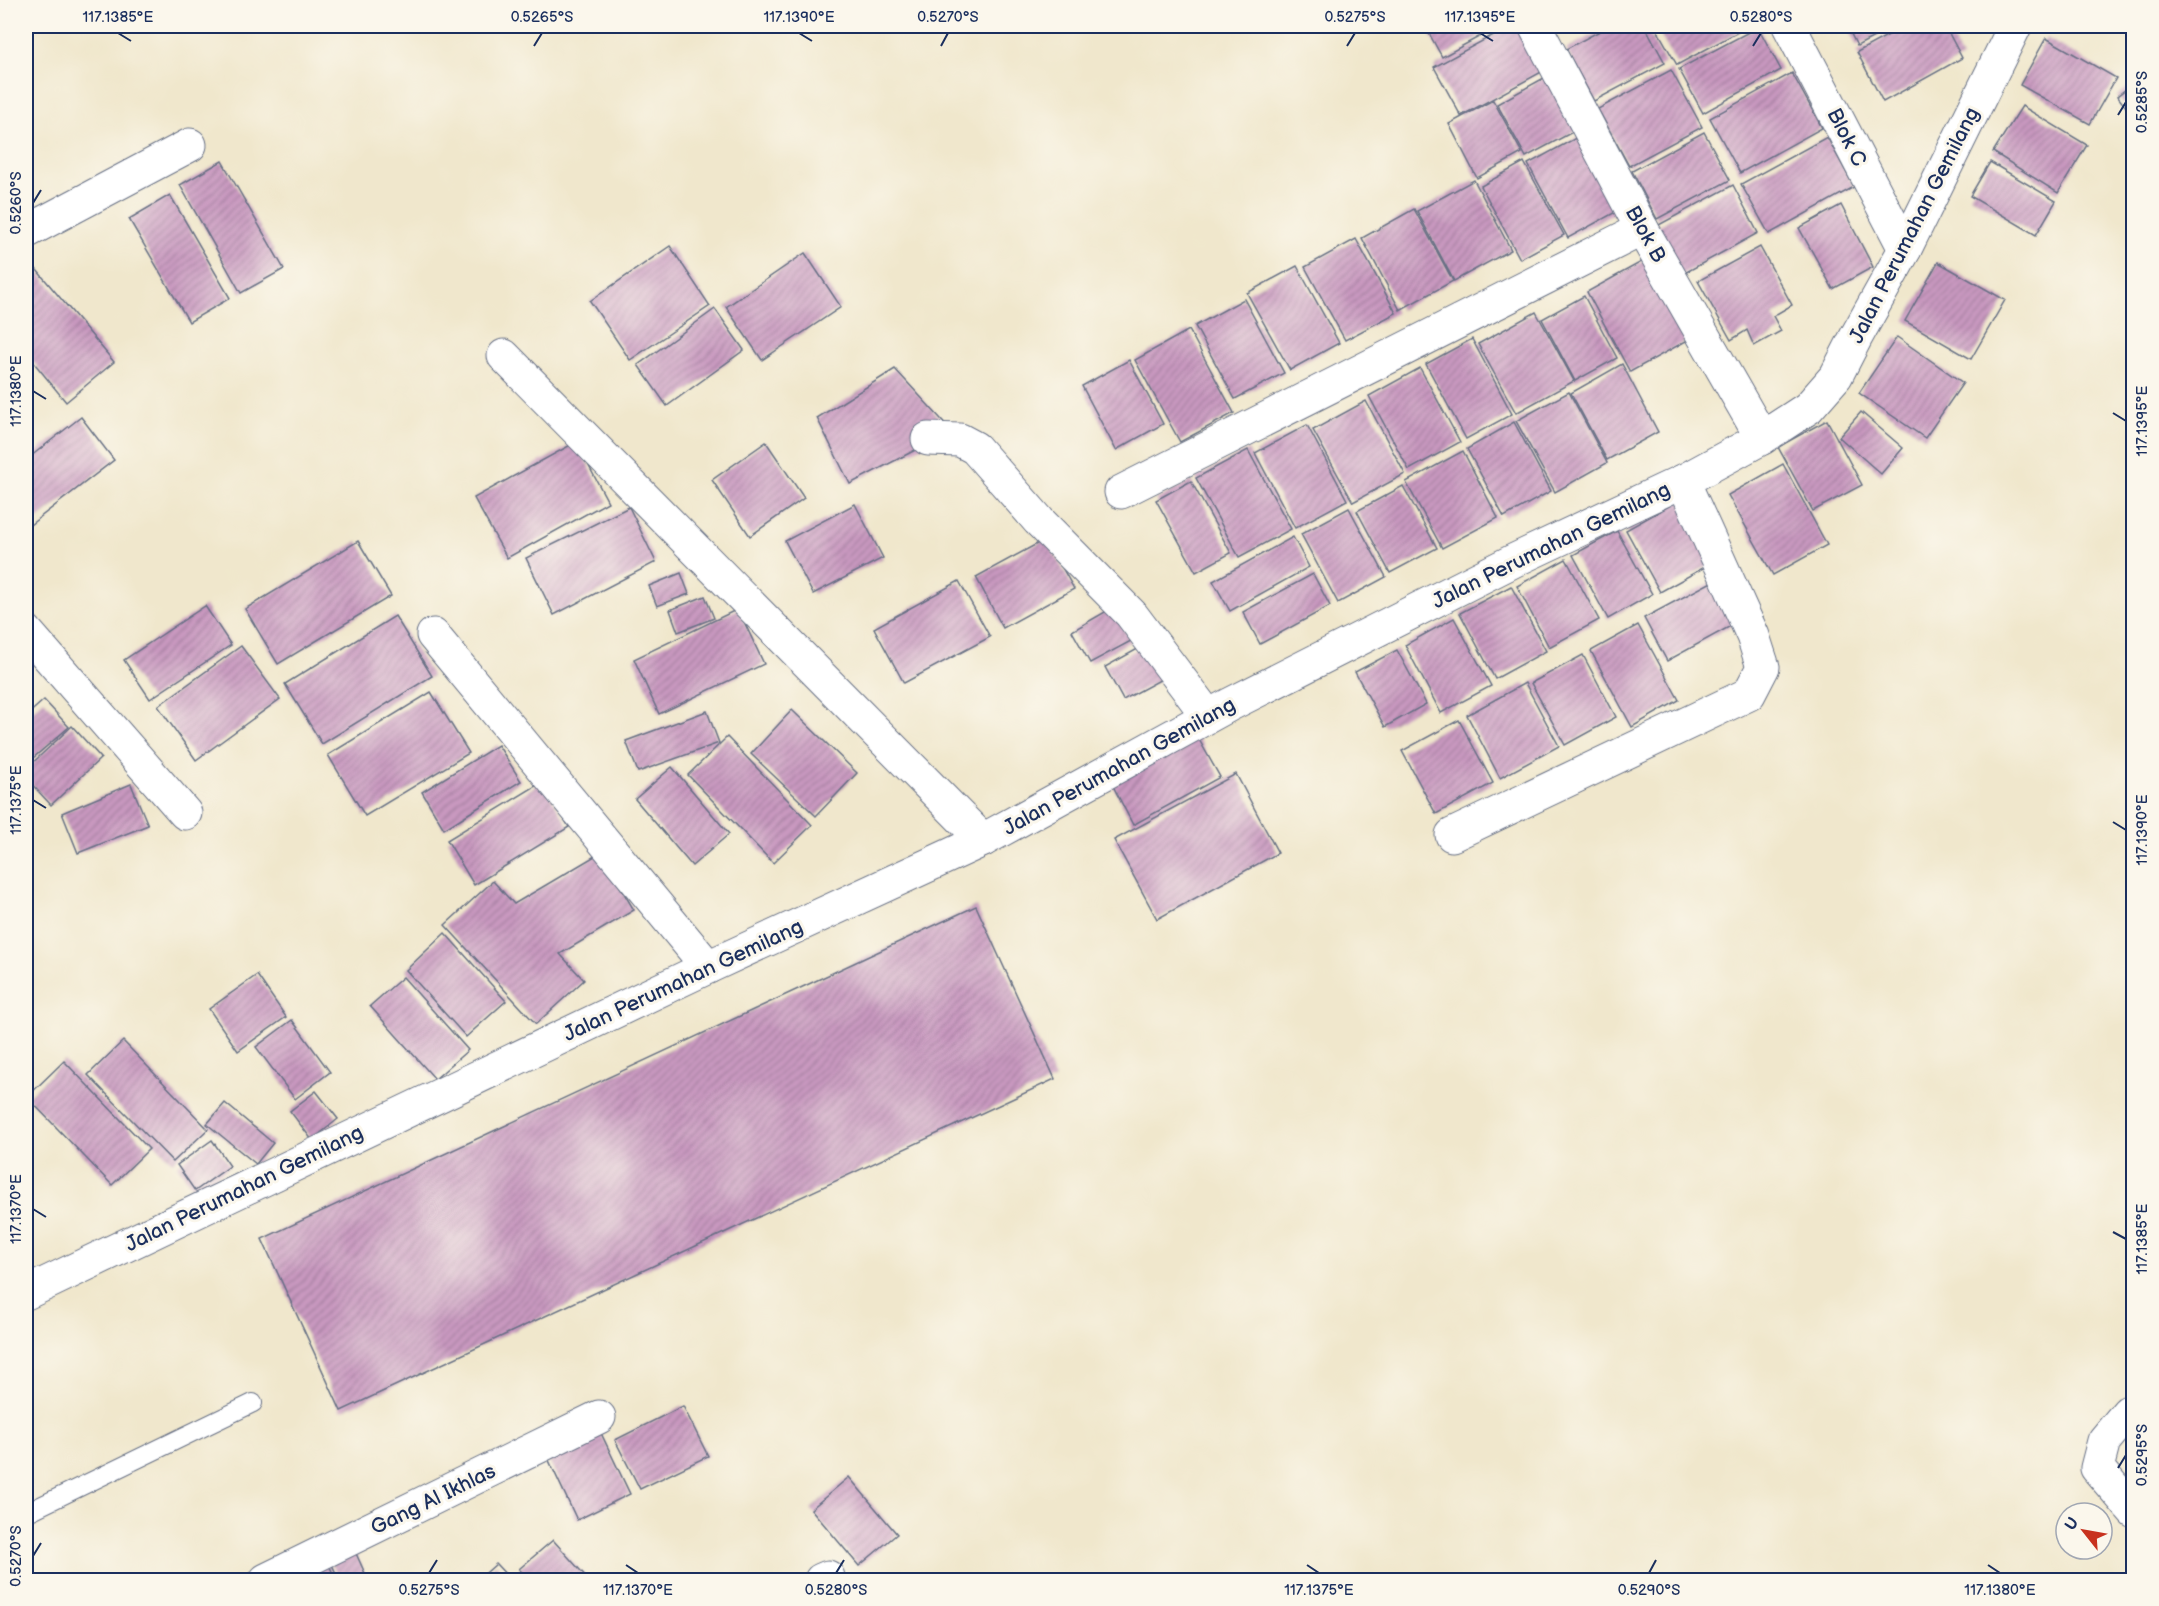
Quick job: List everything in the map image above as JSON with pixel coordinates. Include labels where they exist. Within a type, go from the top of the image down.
[{"type":"street","name":"Blok B","points":[[1535,26],[1642,229],[1762,438]]},
{"type":"street","name":"Blok C","points":[[1789,26],[1905,249]]},
{"type":"street","name":"Jalan Perumahan Gemilang","points":[[26,1293],[708,967],[983,840],[1219,711],[1515,560],[1683,481],[1762,438],[1808,408],[1836,376],[1905,249],[2015,26]]},
{"type":"street","points":[[26,232],[190,145]]},
{"type":"street","points":[[1121,492],[1642,229]]},
{"type":"street","points":[[504,356],[983,840]]},
{"type":"street","points":[[928,440],[960,440],[975,448],[1039,521],[1131,614],[1219,711]]},
{"type":"street","points":[[1452,835],[1749,694],[1762,667],[1753,636],[1683,481]]},
{"type":"street","points":[[26,631],[185,813]]},
{"type":"street","points":[[433,635],[708,967]]},
{"type":"street","points":[[2133,1410],[2128,1412],[2104,1441],[2097,1468],[2133,1511]]},
{"type":"street","name":"Gang Al Ikhlas","points":[[266,1581],[600,1417]]},
{"type":"lane","points":[[26,1513],[252,1403]]},
{"type":"building","points":[[1425,26],[1499,26],[1442,57]]},
{"type":"building","points":[[1510,26],[1524,26],[1547,69],[1461,116],[1434,67]]},
{"type":"building","points":[[1609,26],[1645,26],[1665,63],[1594,101],[1566,49]]},
{"type":"building","points":[[1655,26],[1749,26],[1677,65]]},
{"type":"building","points":[[1847,26],[1895,26],[1857,46]]},
{"type":"building","points":[[1905,26],[1945,26],[1962,58],[1883,102],[1857,52]]},
{"type":"building","points":[[1758,27],[1781,70],[1703,113],[1679,69]]},
{"type":"building","points":[[2046,38],[2116,78],[2090,124],[2020,85]]},
{"type":"building","points":[[1671,70],[1702,127],[1629,166],[1598,109]]},
{"type":"building","points":[[1553,73],[1582,127],[1526,157],[1497,104]]},
{"type":"building","points":[[1792,73],[1822,128],[1740,173],[1710,118]]},
{"type":"building","points":[[2134,83],[2134,117],[2117,96]]},
{"type":"building","points":[[1493,100],[1522,153],[1477,178],[1449,124]]},
{"type":"building","points":[[2022,106],[2087,145],[2058,193],[1993,152]]},
{"type":"building","points":[[1704,132],[1730,180],[1657,219],[1632,171]]},
{"type":"building","points":[[1585,133],[1625,207],[1568,238],[1528,164]]},
{"type":"building","points":[[1827,137],[1854,187],[1769,234],[1741,184]]},
{"type":"building","points":[[222,161],[284,269],[241,293],[180,185]]},
{"type":"building","points":[[1524,162],[1564,235],[1520,259],[1481,186]]},
{"type":"building","points":[[1990,162],[2056,201],[2036,235],[1970,196]]},
{"type":"building","points":[[1474,180],[1511,250],[1454,281],[1417,211]]},
{"type":"building","points":[[1733,185],[1758,233],[1681,275],[1655,227]]},
{"type":"building","points":[[170,195],[230,298],[189,322],[129,219]]},
{"type":"building","points":[[1841,205],[1873,267],[1833,289],[1799,228]]},
{"type":"building","points":[[1414,209],[1453,281],[1400,310],[1362,238]]},
{"type":"building","points":[[1356,239],[1396,313],[1345,340],[1305,267]]},
{"type":"building","points":[[670,246],[710,306],[630,360],[590,301]]},
{"type":"building","points":[[1760,247],[1792,305],[1773,316],[1781,331],[1754,346],[1747,330],[1731,340],[1698,281]]},
{"type":"building","points":[[805,253],[841,307],[762,360],[726,307]]},
{"type":"building","points":[[1654,255],[1697,335],[1630,372],[1587,292]]},
{"type":"building","points":[[26,257],[114,362],[66,402],[26,353]]},
{"type":"building","points":[[1938,262],[2005,300],[1971,359],[1905,321]]},
{"type":"building","points":[[1297,266],[1339,343],[1290,370],[1247,293]]},
{"type":"building","points":[[1584,296],[1617,358],[1575,381],[1542,319]]},
{"type":"building","points":[[1244,299],[1284,373],[1235,399],[1195,326]]},
{"type":"building","points":[[715,309],[744,350],[667,406],[638,365]]},
{"type":"building","points":[[1536,312],[1574,381],[1516,413],[1478,344]]},
{"type":"building","points":[[1189,330],[1234,413],[1180,442],[1135,360]]},
{"type":"building","points":[[1897,337],[1963,383],[1925,438],[1859,393]]},
{"type":"building","points":[[1472,339],[1512,414],[1466,439],[1426,364]]},
{"type":"building","points":[[1129,360],[1163,424],[1116,450],[1082,386]]},
{"type":"building","points":[[1622,364],[1658,432],[1607,460],[1571,393]]},
{"type":"building","points":[[1420,368],[1460,442],[1409,470],[1369,396]]},
{"type":"building","points":[[895,369],[952,431],[850,484],[817,418]]},
{"type":"building","points":[[1569,392],[1607,463],[1555,492],[1516,421]]},
{"type":"building","points":[[1366,401],[1405,474],[1353,502],[1313,430]]},
{"type":"building","points":[[1861,412],[1903,448],[1881,474],[1839,437]]},
{"type":"building","points":[[81,417],[114,460],[26,528],[26,460]]},
{"type":"building","points":[[1827,420],[1862,485],[1813,511],[1778,447]]},
{"type":"building","points":[[1514,422],[1551,491],[1504,517],[1467,449]]},
{"type":"building","points":[[1307,425],[1347,500],[1295,528],[1255,453]]},
{"type":"building","points":[[576,442],[608,502],[507,558],[474,498]]},
{"type":"building","points":[[766,442],[804,498],[750,536],[712,480]]},
{"type":"building","points":[[1248,450],[1291,529],[1239,557],[1196,478]]},
{"type":"building","points":[[1463,451],[1498,518],[1442,548],[1406,482]]},
{"type":"building","points":[[1783,464],[1827,545],[1773,575],[1728,495]]},
{"type":"building","points":[[1191,481],[1231,553],[1196,572],[1156,500]]},
{"type":"building","points":[[1403,486],[1437,548],[1390,573],[1357,511]]},
{"type":"building","points":[[1680,500],[1714,562],[1660,592],[1626,530]]},
{"type":"building","points":[[855,504],[883,558],[813,594],[785,541]]},
{"type":"building","points":[[629,507],[656,562],[554,615],[526,558]]},
{"type":"building","points":[[1349,508],[1386,577],[1338,603],[1301,534]]},
{"type":"building","points":[[1617,531],[1652,594],[1608,619],[1573,555]]},
{"type":"building","points":[[1293,537],[1309,567],[1230,611],[1213,581]]},
{"type":"building","points":[[1046,539],[1074,589],[1003,628],[976,577]]},
{"type":"building","points":[[358,541],[391,596],[278,664],[245,609]]},
{"type":"building","points":[[1566,559],[1599,620],[1549,647],[1517,586]]},
{"type":"building","points":[[681,573],[689,594],[657,606],[649,586]]},
{"type":"building","points":[[1313,574],[1330,606],[1260,644],[1243,612]]},
{"type":"building","points":[[1717,579],[1740,621],[1667,661],[1644,618]]},
{"type":"building","points":[[959,581],[990,637],[904,683],[874,628]]},
{"type":"building","points":[[1511,586],[1546,651],[1495,679],[1460,613]]},
{"type":"building","points":[[705,596],[714,618],[678,632],[670,610]]},
{"type":"building","points":[[205,606],[231,645],[150,699],[124,660]]},
{"type":"building","points":[[1112,608],[1131,641],[1090,663],[1072,631]]},
{"type":"building","points":[[738,609],[764,664],[659,714],[634,659]]},
{"type":"building","points":[[395,616],[432,676],[322,744],[285,684]]},
{"type":"building","points":[[1454,618],[1491,686],[1441,713],[1405,645]]},
{"type":"building","points":[[1638,625],[1679,700],[1632,727],[1591,651]]},
{"type":"building","points":[[241,646],[280,699],[196,760],[158,706]]},
{"type":"building","points":[[1143,646],[1160,680],[1123,700],[1105,667]]},
{"type":"building","points":[[1397,650],[1426,704],[1385,727],[1355,672]]},
{"type":"building","points":[[1583,655],[1616,717],[1565,745],[1531,683]]},
{"type":"building","points":[[1525,683],[1559,746],[1500,778],[1467,715]]},
{"type":"building","points":[[431,692],[469,753],[365,816],[328,755]]},
{"type":"building","points":[[44,700],[69,727],[26,764],[26,716]]},
{"type":"building","points":[[792,710],[857,773],[816,816],[751,754]]},
{"type":"building","points":[[707,711],[719,743],[638,772],[626,741]]},
{"type":"building","points":[[1459,720],[1493,783],[1436,814],[1402,751]]},
{"type":"building","points":[[72,726],[101,758],[51,805],[26,778],[26,769]]},
{"type":"building","points":[[1197,736],[1220,777],[1133,825],[1111,782]]},
{"type":"building","points":[[727,737],[812,825],[773,863],[688,775]]},
{"type":"building","points":[[498,745],[521,781],[444,829],[422,792]]},
{"type":"building","points":[[672,767],[729,834],[692,866],[635,799]]},
{"type":"building","points":[[1236,774],[1278,853],[1157,919],[1114,840]]},
{"type":"building","points":[[542,782],[569,827],[474,885],[447,840]]},
{"type":"building","points":[[131,784],[148,825],[78,853],[62,813]]},
{"type":"building","points":[[600,853],[634,910],[560,954],[584,980],[536,1024],[445,925],[493,881],[514,904]]},
{"type":"building","points":[[976,906],[1055,1079],[341,1411],[262,1239]]},
{"type":"building","points":[[445,933],[506,1001],[466,1037],[406,970]]},
{"type":"building","points":[[257,975],[286,1017],[238,1051],[209,1009]]},
{"type":"building","points":[[403,977],[468,1050],[435,1079],[370,1006]]},
{"type":"building","points":[[292,1020],[330,1072],[295,1099],[256,1047]]},
{"type":"building","points":[[123,1041],[208,1129],[173,1162],[88,1075]]},
{"type":"building","points":[[64,1061],[149,1149],[112,1185],[27,1097]]},
{"type":"building","points":[[316,1091],[338,1119],[312,1140],[290,1111]]},
{"type":"building","points":[[225,1103],[273,1143],[256,1164],[207,1124]]},
{"type":"building","points":[[212,1140],[230,1166],[195,1191],[177,1165]]},
{"type":"building","points":[[683,1406],[708,1456],[640,1489],[615,1440]]},
{"type":"building","points":[[599,1429],[630,1494],[577,1520],[546,1454]]},
{"type":"building","points":[[849,1477],[897,1534],[859,1566],[811,1509]]},
{"type":"building","points":[[553,1540],[589,1580],[529,1580],[519,1569]]},
{"type":"building","points":[[354,1549],[368,1580],[339,1580],[330,1560]]},
{"type":"building","points":[[496,1564],[511,1580],[478,1580]]},
{"type":"building","points":[[329,1565],[336,1580],[293,1580]]}]
